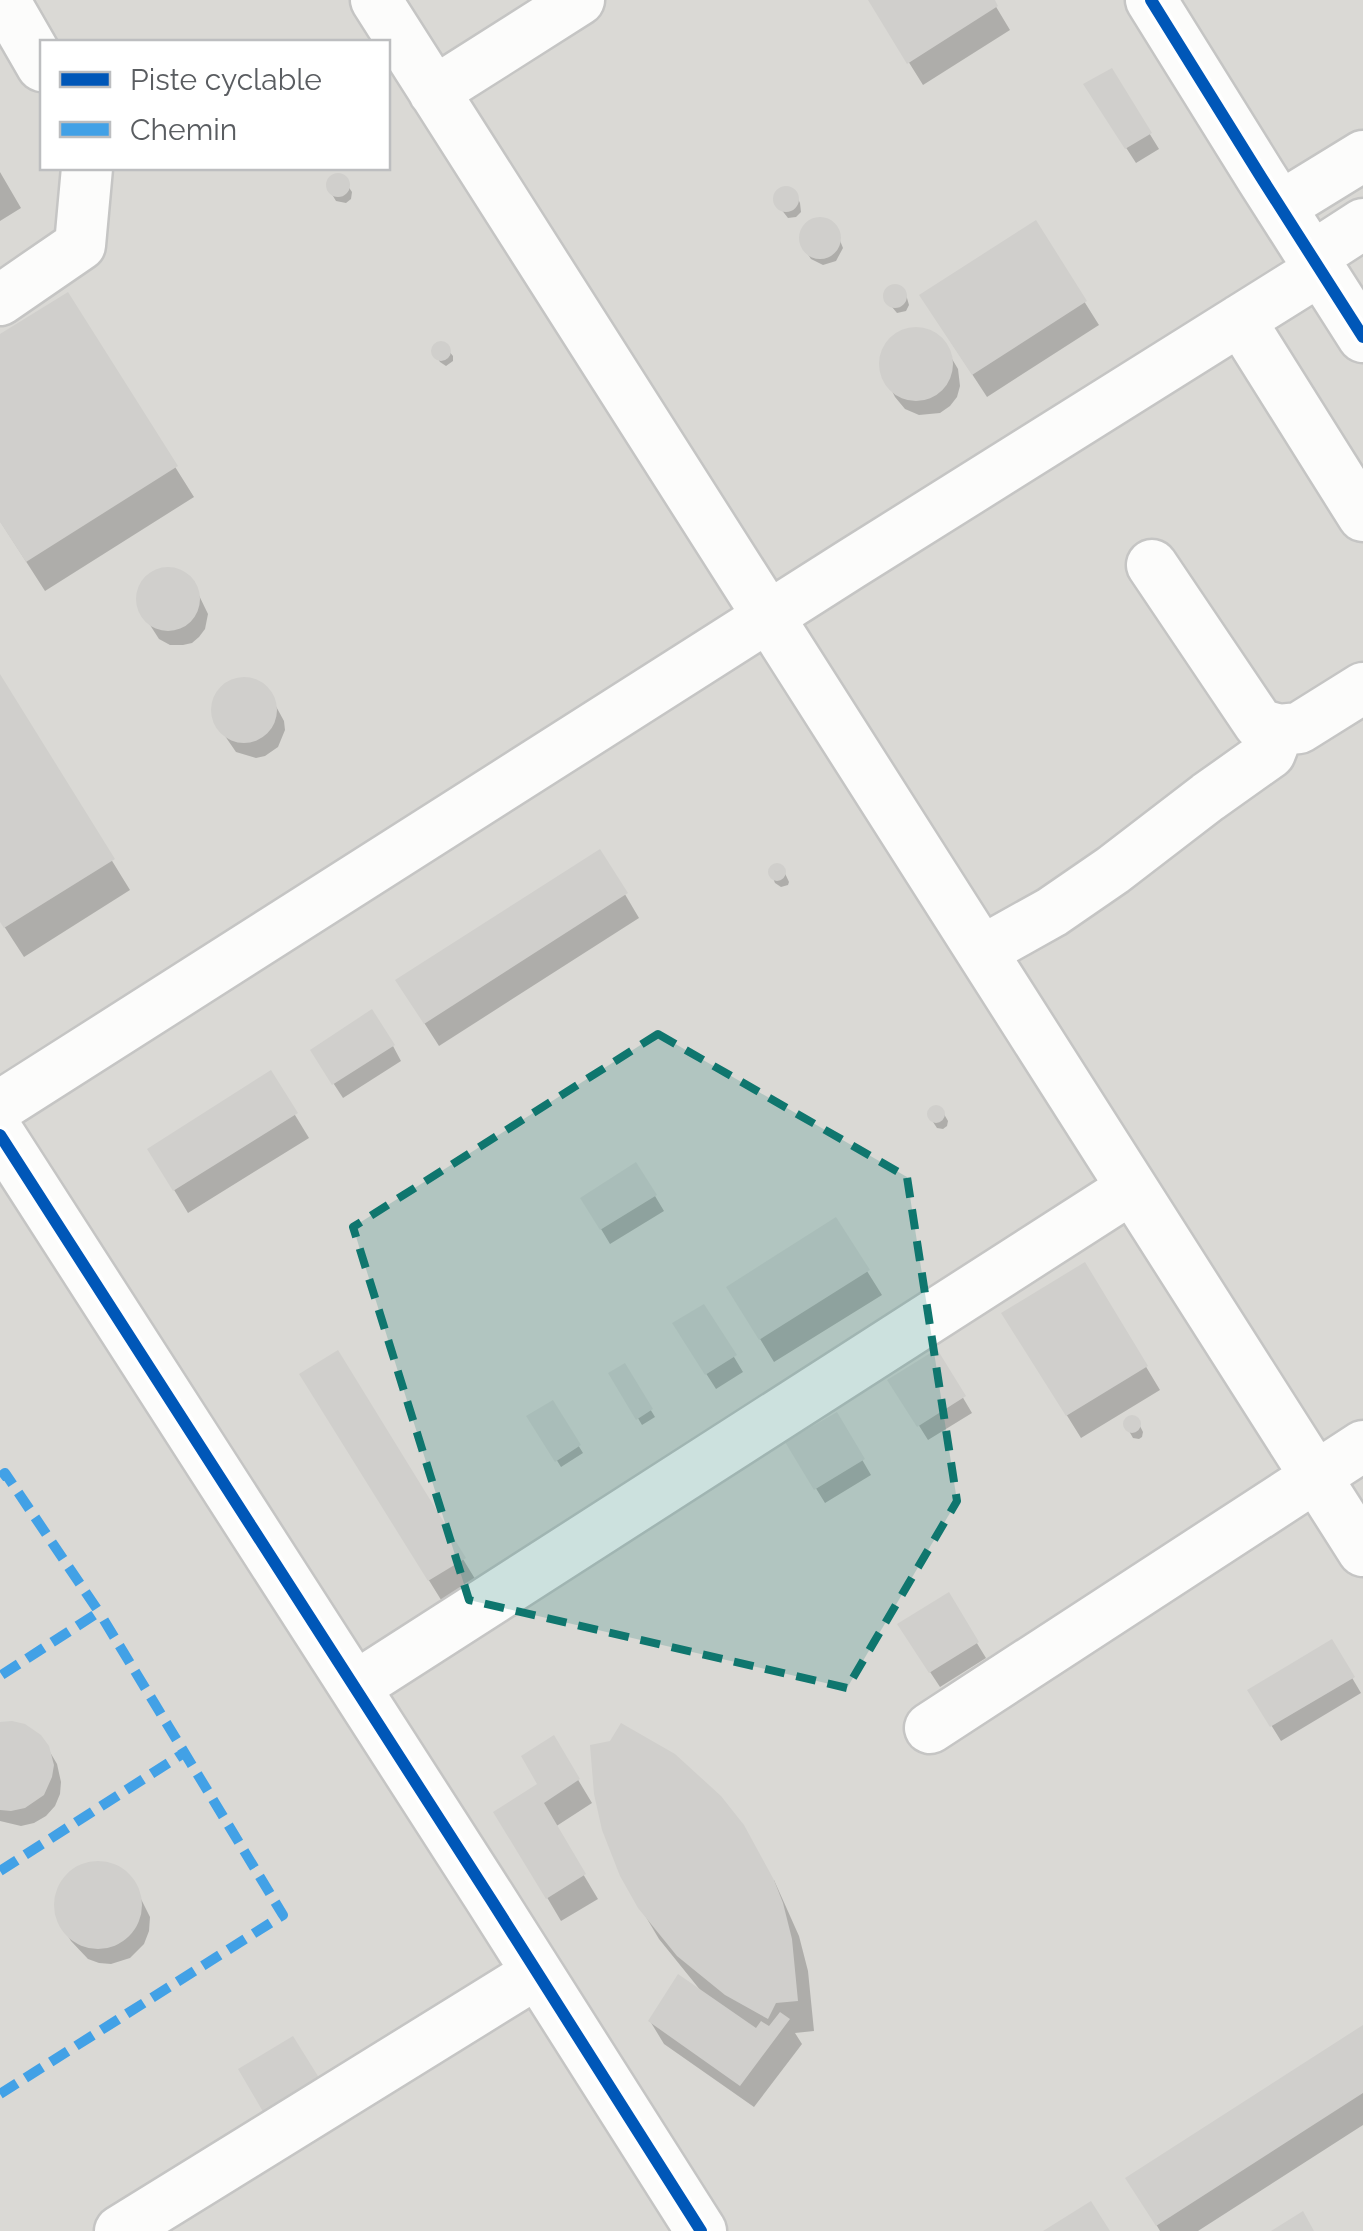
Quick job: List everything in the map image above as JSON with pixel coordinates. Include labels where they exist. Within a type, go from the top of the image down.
[{"type":"street","points":[[4,0],[40,63]]},
{"type":"street","points":[[376,0],[1363,1552]]},
{"type":"street","points":[[434,92],[579,0]]},
{"type":"street","points":[[1151,0],[1280,207],[1340,292]]},
{"type":"street","points":[[1280,207],[1363,156]]},
{"type":"street","points":[[0,300],[80,245],[87,170]]},
{"type":"street","points":[[1340,292],[1363,224]]},
{"type":"street","points":[[0,1106],[1240,320],[1340,292]]},
{"type":"street","points":[[1240,320],[1363,516]]},
{"type":"street","points":[[1152,565],[1260,724],[1279,730],[1299,728],[1363,688]]},
{"type":"street","points":[[982,951],[1052,912],[1114,870],[1270,752],[1279,730]]},
{"type":"street","points":[[0,1135],[701,2231]]},
{"type":"street","points":[[355,1687],[1132,1188]]},
{"type":"street","points":[[930,1728],[1363,1446]]},
{"type":"street","points":[[120,2231],[537,1973]]},
{"type":"highlighted area","points":[[658,1034],[907,1177],[957,1501],[847,1688],[469,1600],[353,1227]]},
{"type":"shaded area","points":[[0,0],[1363,0],[1363,2231],[0,2231]]},
{"type":"building","points":[[868,0],[995,0],[998,6],[907,64]]},
{"type":"building","points":[[1112,68],[1152,133],[1125,149],[1083,84]]},
{"type":"building","points":[[338,173],[347,176],[347,194],[338,197],[329,194],[326,185],[329,176]]},
{"type":"building","points":[[786,186],[795,190],[799,199],[795,208],[786,212],[777,208],[773,199],[777,190]]},
{"type":"building","points":[[820,217],[835,223],[841,238],[835,253],[820,259],[805,253],[799,238],[805,223]]},
{"type":"building","points":[[1036,220],[1087,301],[972,375],[919,295]]},
{"type":"building","points":[[895,284],[907,296],[895,308],[883,296]]},
{"type":"building","points":[[68,292],[178,466],[26,562],[0,522],[0,334]]},
{"type":"building","points":[[916,327],[942,338],[953,364],[942,390],[916,401],[890,390],[879,364],[890,338]]},
{"type":"building","points":[[441,341],[451,351],[441,361],[431,351]]},
{"type":"building","points":[[168,567],[191,576],[200,599],[191,622],[168,631],[145,622],[136,599],[145,576]]},
{"type":"building","points":[[0,674],[115,859],[4,928],[0,922]]},
{"type":"building","points":[[244,677],[257,679],[267,687],[275,697],[275,723],[267,733],[257,741],[244,743],[231,741],[221,733],[213,723],[211,710],[213,697],[221,687],[231,679]]},
{"type":"building","points":[[600,849],[628,893],[424,1024],[395,980]]},
{"type":"building","points":[[777,863],[784,865],[784,879],[777,881],[770,879],[768,872],[770,865]]},
{"type":"building","points":[[372,1009],[395,1045],[332,1085],[310,1050]]},
{"type":"building","points":[[271,1070],[298,1113],[173,1191],[147,1149]]},
{"type":"building","points":[[936,1105],[945,1114],[936,1123],[927,1114]]},
{"type":"building","points":[[636,1162],[657,1195],[600,1230],[580,1198]]},
{"type":"building","points":[[836,1217],[870,1270],[759,1340],[726,1287]]},
{"type":"building","points":[[1085,1262],[1148,1366],[1066,1416],[1001,1313]]},
{"type":"building","points":[[704,1304],[737,1355],[705,1375],[672,1323]]},
{"type":"building","points":[[937,1349],[966,1396],[917,1427],[887,1380]]},
{"type":"building","points":[[338,1350],[466,1558],[428,1581],[299,1374]]},
{"type":"building","points":[[625,1363],[653,1409],[636,1420],[608,1373]]},
{"type":"building","points":[[553,1400],[581,1445],[555,1462],[526,1416]]},
{"type":"building","points":[[837,1412],[865,1459],[814,1490],[785,1442]]},
{"type":"building","points":[[1132,1415],[1141,1424],[1132,1433],[1123,1424]]},
{"type":"building","points":[[949,1592],[979,1642],[929,1673],[897,1624]]},
{"type":"building","points":[[1332,1639],[1355,1677],[1270,1727],[1247,1690]]},
{"type":"building","points":[[12,1721],[41,1735],[54,1765],[44,1795],[25,1808],[11,1811],[0,1810],[0,1722]]},
{"type":"building","points":[[621,1723],[675,1754],[721,1796],[744,1825],[774,1880],[792,1939],[798,2001],[776,2003],[768,2019],[725,1995],[677,1956],[638,1908],[620,1876],[602,1830],[590,1745],[610,1741]]},
{"type":"building","points":[[554,1735],[580,1779],[544,1803],[586,1874],[546,1899],[493,1812],[537,1784],[521,1756]]},
{"type":"building","points":[[98,1861],[123,1868],[135,1880],[142,1905],[135,1930],[123,1942],[98,1949],[73,1942],[61,1930],[54,1905],[61,1880],[73,1868]]},
{"type":"building","points":[[678,1974],[756,2028],[761,2021],[769,2026],[780,2012],[790,2019],[740,2086],[648,2021]]},
{"type":"building","points":[[1363,2025],[1363,2093],[1156,2226],[1125,2178]]},
{"type":"building","points":[[293,2036],[326,2089],[269,2122],[238,2069]]},
{"type":"building","points":[[1091,2201],[1110,2231],[1043,2231]]},
{"type":"building","points":[[1303,2211],[1314,2231],[1271,2231]]},
{"type":"marked path","points":[[0,1477],[5,1473],[99,1612],[0,1676]]},
{"type":"marked path","points":[[0,2094],[283,1915],[99,1612]]},
{"type":"marked path","points":[[0,1871],[184,1753]]},
{"type":"cycle path","points":[[1151,0],[1363,337]]},
{"type":"cycle path","points":[[0,1135],[701,2231]]}]
